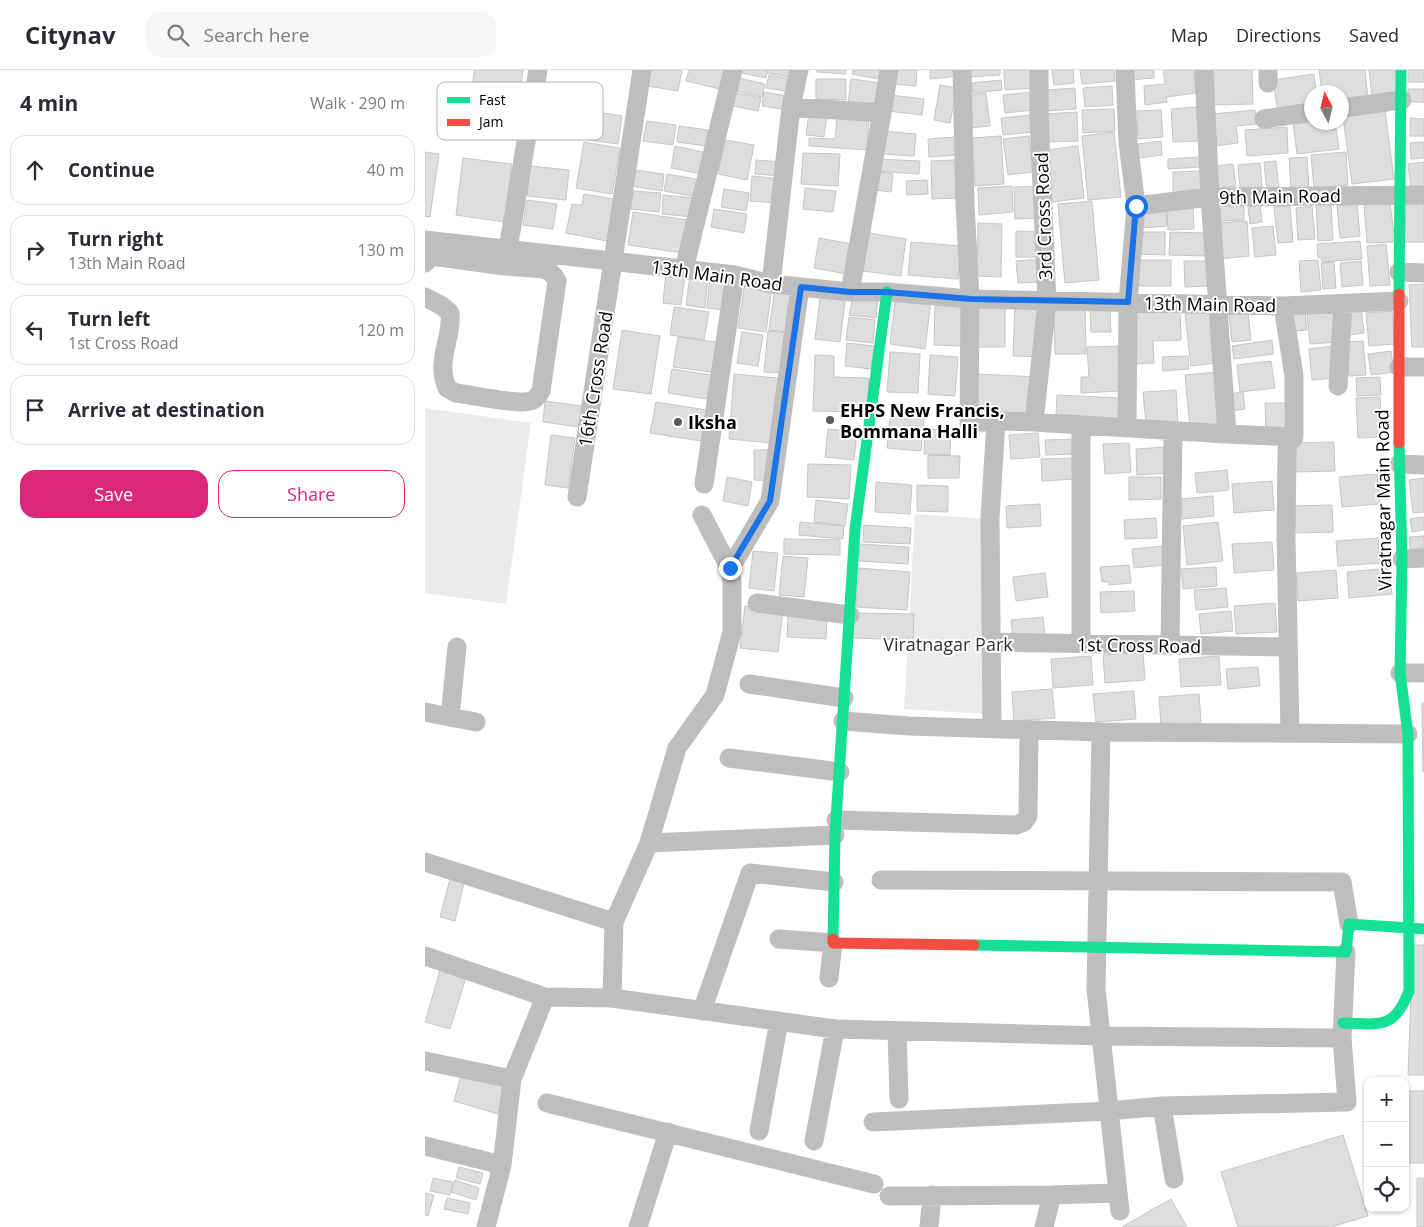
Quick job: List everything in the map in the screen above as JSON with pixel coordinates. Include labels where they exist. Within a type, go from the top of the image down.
[{"type":"street","name":"16th Cross Road","points":[[577,497],[642,70]]},
{"type":"street","points":[[684,269],[733,70]]},
{"type":"street","points":[[771,284],[791,107],[799,70]]},
{"type":"street","points":[[850,292],[889,70]]},
{"type":"street","points":[[962,70],[965,204],[971,299],[969,422],[1034,422],[1294,437]]},
{"type":"street","name":"3rd Cross Road","points":[[1034,422],[1047,302],[1039,117],[1039,70]]},
{"type":"street","points":[[1125,70],[1128,142],[1136,206],[1128,302],[1127,428]]},
{"type":"street","points":[[1204,70],[1210,197],[1227,434]]},
{"type":"street","name":"Viratnagar Main Road","points":[[1343,1030],[1384,1024],[1396,1017],[1404,1008],[1409,991],[1408,734],[1400,674],[1402,559],[1399,464],[1401,70]]},
{"type":"street","points":[[1349,107],[1402,100]]},
{"type":"street","points":[[791,107],[882,113]]},
{"type":"street","points":[[1264,119],[1304,113]]},
{"type":"street","points":[[506,258],[526,140]]},
{"type":"street","name":"9th Main Road","points":[[1136,206],[1210,197],[1424,195]]},
{"type":"street","name":"13th Main Road","points":[[425,240],[506,258],[613,261],[735,275],[771,284],[850,292],[887,292],[971,299],[1047,302],[1283,306],[1399,301]]},
{"type":"street","points":[[425,263],[431,256],[506,258],[550,271],[557,281],[541,391],[537,397],[530,401],[519,402],[456,392],[447,388],[443,368],[443,354],[451,321],[450,313],[425,296]]},
{"type":"street","points":[[1399,272],[1424,273]]},
{"type":"street","points":[[704,484],[735,275]]},
{"type":"street","points":[[730,568],[770,501],[801,287]]},
{"type":"street","points":[[829,978],[833,942],[839,772],[855,529],[887,292]]},
{"type":"street","points":[[1338,386],[1343,304]]},
{"type":"street","points":[[1283,306],[1294,376],[1294,437],[1287,450],[1286,536],[1290,733]]},
{"type":"street","points":[[1399,367],[1424,367]]},
{"type":"street","points":[[992,729],[990,518],[996,422]]},
{"type":"street","points":[[1081,425],[1081,644]]},
{"type":"street","points":[[1170,646],[1173,430]]},
{"type":"street","points":[[1399,464],[1424,465]]},
{"type":"street","points":[[612,998],[614,922],[649,843],[677,748],[715,695],[732,632],[732,582],[730,568],[702,515]]},
{"type":"street","points":[[1402,559],[1424,558]]},
{"type":"street","points":[[757,603],[850,615]]},
{"type":"street","name":"1st Cross Road","points":[[991,642],[1288,647]]},
{"type":"street","points":[[450,717],[457,647]]},
{"type":"street","points":[[1400,674],[1424,673]]},
{"type":"street","points":[[749,684],[844,698]]},
{"type":"street","points":[[425,712],[476,722]]},
{"type":"street","points":[[843,721],[992,729],[1101,732],[1408,734]]},
{"type":"street","points":[[649,843],[836,828],[1016,825],[1023,822],[1028,816],[1029,730]]},
{"type":"street","points":[[889,1196],[1052,1195],[1118,1202],[1096,989],[1101,732]]},
{"type":"street","points":[[729,758],[839,772]]},
{"type":"street","points":[[425,862],[614,922]]},
{"type":"street","points":[[702,1010],[750,873],[835,882]]},
{"type":"street","points":[[873,1122],[1110,1111],[1162,1106],[1347,1102],[1343,1030],[1349,924],[1342,882],[881,880]]},
{"type":"street","points":[[1349,924],[1424,929]]},
{"type":"street","points":[[779,939],[833,942],[1346,952]]},
{"type":"street","points":[[425,956],[545,997],[612,998],[835,1029],[1102,1036],[1343,1030]]},
{"type":"street","points":[[486,1227],[502,1165],[512,1079],[545,997]]},
{"type":"street","points":[[759,1131],[779,1021]]},
{"type":"street","points":[[814,1142],[835,1029]]},
{"type":"street","points":[[897,1031],[899,1099]]},
{"type":"street","points":[[425,1061],[512,1079]]},
{"type":"street","points":[[547,1103],[874,1184]]},
{"type":"street","points":[[1162,1106],[1174,1179]]},
{"type":"street","points":[[638,1227],[668,1132]]},
{"type":"street","points":[[425,1146],[502,1165]]},
{"type":"street","points":[[929,1227],[932,1195]]},
{"type":"street","points":[[1044,1227],[1052,1195]]},
{"type":"green space","points":[[425,408],[531,423],[506,604],[425,593]]},
{"type":"green space","name":"Viratnagar Park","points":[[915,514],[990,519],[987,714],[904,709]]},
{"type":"building","points":[[474,70],[523,70],[521,82],[473,82]]},
{"type":"building","points":[[650,70],[682,70],[678,91],[647,86]]},
{"type":"building","points":[[689,70],[725,70],[720,89],[686,81]]},
{"type":"building","points":[[741,70],[767,70],[766,78],[741,73]]},
{"type":"building","points":[[768,70],[797,70],[795,78],[767,73]]},
{"type":"building","points":[[817,70],[846,70],[846,74],[817,72]]},
{"type":"building","points":[[853,70],[886,70],[884,80],[852,74]]},
{"type":"building","points":[[894,70],[917,70],[916,86],[893,84]]},
{"type":"building","points":[[930,70],[959,70],[959,76],[930,79]]},
{"type":"building","points":[[970,70],[1000,70],[1000,75],[970,77]]},
{"type":"building","points":[[1004,70],[1032,70],[1033,88],[1005,90]]},
{"type":"building","points":[[1052,70],[1073,70],[1074,83],[1054,85]]},
{"type":"building","points":[[1080,70],[1114,70],[1115,81],[1082,84]]},
{"type":"building","points":[[1127,70],[1154,70],[1154,78],[1128,80]]},
{"type":"building","points":[[1163,70],[1194,70],[1196,93],[1166,97],[1167,102],[1145,105],[1144,86],[1165,84]]},
{"type":"building","points":[[1210,70],[1252,70],[1253,104],[1211,105]]},
{"type":"building","points":[[1319,70],[1365,70],[1368,99],[1349,101],[1349,85],[1321,85]]},
{"type":"building","points":[[1369,70],[1395,70],[1398,92],[1372,96]]},
{"type":"building","points":[[1408,70],[1424,70],[1424,82],[1408,82]]},
{"type":"building","points":[[1314,74],[1315,85],[1304,85],[1304,108],[1278,112],[1273,80]]},
{"type":"building","points":[[769,75],[794,80],[792,92],[766,88]]},
{"type":"building","points":[[739,78],[765,84],[762,97],[737,91]]},
{"type":"building","points":[[816,79],[846,79],[846,100],[816,99]]},
{"type":"building","points":[[851,79],[882,83],[879,107],[848,103]]},
{"type":"building","points":[[1001,80],[1002,90],[973,93],[972,83]]},
{"type":"building","points":[[940,85],[957,88],[950,123],[934,120]]},
{"type":"building","points":[[1112,86],[1113,105],[1085,107],[1083,88]]},
{"type":"building","points":[[1075,88],[1076,109],[1048,111],[1047,90]]},
{"type":"building","points":[[1408,89],[1424,89],[1424,102],[1408,102]]},
{"type":"building","points":[[732,92],[761,98],[758,111],[729,105]]},
{"type":"building","points":[[764,92],[792,97],[789,110],[762,106]]},
{"type":"building","points":[[1032,92],[1034,110],[1005,113],[1003,95]]},
{"type":"building","points":[[986,93],[990,126],[969,128],[965,96]]},
{"type":"building","points":[[890,95],[924,99],[922,115],[888,111]]},
{"type":"building","points":[[1196,107],[1199,141],[1173,142],[1171,109]]},
{"type":"building","points":[[1114,109],[1115,131],[1083,133],[1082,110]]},
{"type":"building","points":[[1161,110],[1163,137],[1138,139],[1137,111]]},
{"type":"building","points":[[1255,110],[1256,124],[1236,126],[1238,143],[1215,146],[1212,114]]},
{"type":"building","points":[[1385,111],[1394,179],[1352,184],[1345,130],[1349,130],[1349,116]]},
{"type":"building","points":[[1077,112],[1078,141],[1049,142],[1047,114]]},
{"type":"building","points":[[603,113],[622,116],[618,144],[588,140],[603,140]]},
{"type":"building","points":[[809,113],[827,115],[824,137],[806,135]]},
{"type":"building","points":[[1032,115],[1033,132],[1003,135],[1001,118]]},
{"type":"building","points":[[837,118],[869,120],[867,150],[809,146],[809,138],[835,139]]},
{"type":"building","points":[[1410,118],[1424,119],[1424,136],[1410,136]]},
{"type":"building","points":[[647,121],[676,125],[673,145],[643,141]]},
{"type":"building","points":[[1304,123],[1304,130],[1336,130],[1339,149],[1297,154],[1293,124]]},
{"type":"building","points":[[679,126],[708,130],[706,146],[677,142]]},
{"type":"building","points":[[1287,127],[1288,153],[1247,156],[1245,130]]},
{"type":"building","points":[[883,131],[916,134],[914,156],[881,154]]},
{"type":"building","points":[[1114,132],[1121,197],[1088,200],[1082,136]]},
{"type":"building","points":[[1001,136],[1004,184],[975,186],[971,138]]},
{"type":"building","points":[[1029,136],[1033,172],[1008,175],[1003,139]]},
{"type":"building","points":[[956,137],[957,155],[929,157],[928,139]]},
{"type":"building","points":[[725,140],[754,145],[747,180],[718,174]]},
{"type":"building","points":[[1161,141],[1162,155],[1139,158],[1138,144]]},
{"type":"building","points":[[584,142],[620,148],[612,194],[576,188]]},
{"type":"building","points":[[1424,142],[1424,158],[1411,159],[1410,143]]},
{"type":"building","points":[[675,146],[707,153],[702,174],[671,168]]},
{"type":"building","points":[[1078,146],[1084,198],[1052,202],[1046,150]]},
{"type":"building","points":[[425,152],[439,154],[430,217],[425,216]]},
{"type":"building","points":[[1346,152],[1348,185],[1314,188],[1311,155]]},
{"type":"building","points":[[803,153],[840,154],[838,186],[801,184]]},
{"type":"building","points":[[1200,157],[1200,167],[1168,169],[1168,159]]},
{"type":"building","points":[[1307,157],[1309,188],[1291,189],[1289,158]]},
{"type":"building","points":[[463,158],[512,164],[504,222],[456,215]]},
{"type":"building","points":[[877,159],[920,161],[919,174],[876,171]]},
{"type":"building","points":[[756,160],[782,162],[781,176],[755,174]]},
{"type":"building","points":[[955,160],[956,198],[932,199],[931,161]]},
{"type":"building","points":[[1276,161],[1279,190],[1267,192],[1264,162]]},
{"type":"building","points":[[1424,162],[1424,187],[1411,188],[1408,164]]},
{"type":"building","points":[[1260,163],[1262,187],[1240,188],[1238,165]]},
{"type":"building","points":[[1233,164],[1236,186],[1219,188],[1216,166]]},
{"type":"building","points":[[530,166],[569,170],[566,200],[527,196]]},
{"type":"building","points":[[635,170],[664,174],[662,191],[632,186]]},
{"type":"building","points":[[1202,171],[1203,194],[1173,194],[1173,172]]},
{"type":"building","points":[[878,172],[893,174],[891,192],[876,190]]},
{"type":"building","points":[[667,174],[701,180],[698,197],[664,191]]},
{"type":"building","points":[[752,176],[781,179],[779,203],[750,201]]},
{"type":"building","points":[[927,180],[928,194],[907,195],[906,181]]},
{"type":"building","points":[[1012,186],[1013,212],[979,215],[978,188]]},
{"type":"building","points":[[1039,186],[1041,218],[1015,219],[1014,187]]},
{"type":"building","points":[[805,188],[836,191],[833,212],[803,209]]},
{"type":"building","points":[[724,189],[749,193],[746,211],[721,207]]},
{"type":"building","points":[[633,191],[661,193],[659,212],[631,209]]},
{"type":"building","points":[[584,194],[620,200],[612,242],[566,233],[572,204],[582,205]]},
{"type":"building","points":[[663,195],[696,198],[694,217],[662,214]]},
{"type":"building","points":[[1244,199],[1244,220],[1217,221],[1216,201]]},
{"type":"building","points":[[527,200],[557,204],[553,229],[523,225]]},
{"type":"building","points":[[1092,201],[1099,280],[1065,283],[1058,204]]},
{"type":"building","points":[[1406,202],[1424,202],[1424,242],[1405,242]]},
{"type":"building","points":[[1390,203],[1395,242],[1367,243],[1364,205]]},
{"type":"building","points":[[1316,204],[1331,204],[1333,240],[1318,241]]},
{"type":"building","points":[[1357,204],[1360,236],[1340,238],[1337,206]]},
{"type":"building","points":[[1193,205],[1194,229],[1168,230],[1167,206]]},
{"type":"building","points":[[1260,205],[1262,222],[1250,224],[1248,207]]},
{"type":"building","points":[[1290,206],[1293,242],[1278,243],[1274,207]]},
{"type":"building","points":[[1312,206],[1315,239],[1298,240],[1296,208]]},
{"type":"building","points":[[1166,208],[1167,226],[1142,228],[1141,209]]},
{"type":"building","points":[[714,209],[747,214],[744,233],[711,227]]},
{"type":"building","points":[[633,212],[688,220],[683,253],[628,245]]},
{"type":"building","points":[[1247,221],[1249,256],[1220,259],[1218,223]]},
{"type":"building","points":[[978,223],[1002,224],[1001,277],[977,276]]},
{"type":"building","points":[[1273,226],[1276,255],[1255,257],[1252,228]]},
{"type":"building","points":[[1016,231],[1041,232],[1041,257],[1016,257]]},
{"type":"building","points":[[1138,232],[1165,232],[1165,255],[1137,254]]},
{"type":"building","points":[[1170,232],[1208,233],[1208,256],[1169,255]]},
{"type":"building","points":[[869,233],[906,239],[901,276],[863,271]]},
{"type":"building","points":[[819,238],[852,244],[846,274],[814,268]]},
{"type":"building","points":[[1360,241],[1362,259],[1322,262],[1321,258],[1318,258],[1317,244]]},
{"type":"building","points":[[911,242],[961,246],[958,279],[908,275]]},
{"type":"building","points":[[1386,244],[1390,285],[1370,286],[1367,246]]},
{"type":"building","points":[[1042,259],[1043,282],[1018,283],[1016,261]]},
{"type":"building","points":[[1139,260],[1171,260],[1171,286],[1139,286]]},
{"type":"building","points":[[1318,260],[1321,290],[1301,292],[1299,261]]},
{"type":"building","points":[[1184,261],[1211,261],[1212,286],[1185,287]]},
{"type":"building","points":[[1361,261],[1363,285],[1342,287],[1340,263]]},
{"type":"building","points":[[1334,262],[1336,288],[1323,289],[1321,263]]},
{"type":"building","points":[[666,272],[685,275],[681,305],[663,303]]},
{"type":"building","points":[[690,275],[708,277],[705,308],[686,305]]},
{"type":"building","points":[[710,277],[729,280],[725,310],[707,308]]},
{"type":"building","points":[[745,282],[772,287],[766,332],[738,328]]},
{"type":"building","points":[[1424,284],[1424,347],[1412,347],[1409,285]]},
{"type":"building","points":[[775,288],[795,290],[789,332],[769,330]]},
{"type":"building","points":[[821,291],[846,294],[840,342],[815,339]]},
{"type":"building","points":[[854,293],[878,295],[876,318],[849,315]]},
{"type":"building","points":[[896,296],[931,300],[925,349],[890,344]]},
{"type":"building","points":[[972,302],[1005,302],[1005,347],[972,347]]},
{"type":"building","points":[[935,303],[963,304],[962,346],[934,345]]},
{"type":"building","points":[[1015,305],[1046,306],[1044,357],[1013,356]]},
{"type":"building","points":[[1085,305],[1086,354],[1055,354],[1054,306]]},
{"type":"building","points":[[1361,306],[1364,333],[1348,335],[1345,308]]},
{"type":"building","points":[[674,307],[709,312],[704,340],[670,335]]},
{"type":"building","points":[[1180,307],[1181,340],[1153,341],[1154,363],[1131,364],[1130,309]]},
{"type":"building","points":[[1110,308],[1111,332],[1091,332],[1090,309]]},
{"type":"building","points":[[1337,310],[1339,342],[1310,344],[1307,313]]},
{"type":"building","points":[[1210,311],[1216,363],[1191,366],[1185,314]]},
{"type":"building","points":[[1392,311],[1395,344],[1369,346],[1366,313]]},
{"type":"building","points":[[1248,312],[1251,340],[1232,342],[1229,314]]},
{"type":"building","points":[[1305,312],[1307,330],[1288,332],[1286,314]]},
{"type":"building","points":[[849,317],[875,320],[873,343],[846,340]]},
{"type":"building","points":[[622,330],[660,336],[651,394],[613,389]]},
{"type":"building","points":[[768,331],[788,333],[784,373],[764,372]]},
{"type":"building","points":[[742,332],[763,335],[758,366],[737,363]]},
{"type":"building","points":[[678,337],[722,343],[717,373],[673,367]]},
{"type":"building","points":[[1272,340],[1273,354],[1234,359],[1232,346]]},
{"type":"building","points":[[1363,341],[1366,375],[1349,376],[1346,342]]},
{"type":"building","points":[[847,343],[874,346],[871,369],[845,366]]},
{"type":"building","points":[[1118,346],[1120,391],[1081,393],[1081,377],[1089,377],[1087,347]]},
{"type":"building","points":[[1333,346],[1336,378],[1312,380],[1309,349]]},
{"type":"building","points":[[1391,351],[1394,372],[1371,375],[1368,354]]},
{"type":"building","points":[[890,352],[920,354],[918,393],[887,392]]},
{"type":"building","points":[[815,355],[834,356],[834,377],[869,378],[868,412],[813,411]]},
{"type":"building","points":[[930,355],[958,357],[955,396],[928,394]]},
{"type":"building","points":[[1188,356],[1189,369],[1163,371],[1162,357]]},
{"type":"building","points":[[1271,361],[1275,388],[1240,392],[1237,365]]},
{"type":"building","points":[[672,369],[711,375],[707,399],[668,393]]},
{"type":"building","points":[[1217,372],[1221,425],[1190,428],[1185,375]]},
{"type":"building","points":[[734,374],[788,379],[782,444],[729,439]]},
{"type":"building","points":[[977,374],[1039,377],[1037,415],[975,413]]},
{"type":"building","points":[[1380,377],[1381,395],[1357,396],[1356,378]]},
{"type":"building","points":[[1176,390],[1178,425],[1146,423],[1143,392]]},
{"type":"building","points":[[1243,392],[1245,409],[1231,411],[1229,394]]},
{"type":"building","points":[[1057,395],[1119,398],[1118,419],[1056,416]]},
{"type":"building","points":[[1380,397],[1382,437],[1358,438],[1356,398]]},
{"type":"building","points":[[545,401],[582,406],[579,427],[543,422]]},
{"type":"building","name":"Iksha","points":[[656,402],[706,410],[701,441],[650,433]]},
{"type":"building","points":[[1265,403],[1289,403],[1290,431],[1266,432]]},
{"type":"building","points":[[891,406],[925,409],[921,451],[887,448]]},
{"type":"building","points":[[828,429],[857,432],[854,460],[825,457]]},
{"type":"building","points":[[925,429],[951,430],[950,455],[924,454]]},
{"type":"building","points":[[1038,433],[1040,457],[1011,459],[1009,435]]},
{"type":"building","points":[[551,435],[575,438],[568,488],[545,485]]},
{"type":"building","points":[[1076,439],[1077,454],[1046,455],[1045,440]]},
{"type":"building","points":[[1334,442],[1335,471],[1293,472],[1292,443]]},
{"type":"building","points":[[1129,443],[1131,472],[1105,474],[1103,444]]},
{"type":"building","points":[[1166,447],[1167,473],[1137,475],[1136,449]]},
{"type":"building","points":[[754,450],[779,450],[779,481],[754,480]]},
{"type":"building","points":[[928,455],[960,456],[959,478],[928,478]]},
{"type":"building","points":[[1074,458],[1075,479],[1042,481],[1041,459]]},
{"type":"building","points":[[808,464],[851,465],[849,499],[807,497]]},
{"type":"building","points":[[1227,470],[1229,490],[1197,493],[1195,473]]},
{"type":"building","points":[[1377,474],[1380,504],[1342,507],[1339,477]]},
{"type":"building","points":[[727,477],[752,482],[748,506],[723,501]]},
{"type":"building","points":[[1129,477],[1161,477],[1161,499],[1129,500]]},
{"type":"building","points":[[1424,478],[1424,512],[1413,513],[1409,480]]},
{"type":"building","points":[[1272,481],[1274,510],[1234,513],[1232,484]]},
{"type":"building","points":[[876,482],[912,485],[910,514],[875,512]]},
{"type":"building","points":[[917,485],[948,486],[948,512],[917,511]]},
{"type":"building","points":[[1213,496],[1214,516],[1182,519],[1181,499]]},
{"type":"building","points":[[816,500],[848,504],[845,526],[814,522]]},
{"type":"building","points":[[1040,504],[1041,526],[1007,528],[1006,506]]},
{"type":"building","points":[[1332,505],[1333,532],[1293,533],[1293,506]]},
{"type":"building","points":[[1424,517],[1424,530],[1412,532],[1410,519]]},
{"type":"building","points":[[1156,518],[1157,538],[1125,539],[1124,520]]},
{"type":"building","points":[[800,522],[844,526],[843,539],[799,535]]},
{"type":"building","points":[[1218,522],[1223,561],[1187,565],[1183,526]]},
{"type":"building","points":[[864,525],[911,528],[910,544],[863,542]]},
{"type":"building","points":[[1424,536],[1424,548],[1410,549],[1409,537]]},
{"type":"building","points":[[1378,538],[1380,563],[1338,566],[1336,541]]},
{"type":"building","points":[[784,539],[840,540],[840,555],[784,554]]},
{"type":"building","points":[[1272,542],[1274,570],[1234,573],[1232,544]]},
{"type":"building","points":[[860,544],[909,547],[908,564],[859,561]]},
{"type":"building","points":[[1163,546],[1164,565],[1134,568],[1132,549]]},
{"type":"building","points":[[753,551],[778,553],[774,591],[749,588]]},
{"type":"building","points":[[783,556],[808,558],[804,597],[779,595]]},
{"type":"building","points":[[1129,565],[1131,583],[1109,585],[1109,582],[1102,582],[1100,567]]},
{"type":"building","points":[[1216,567],[1217,586],[1183,589],[1181,569]]},
{"type":"building","points":[[859,568],[910,572],[907,610],[856,607]]},
{"type":"building","points":[[1389,568],[1392,594],[1349,598],[1347,572]]},
{"type":"building","points":[[1336,570],[1338,598],[1298,601],[1296,573]]},
{"type":"building","points":[[1045,573],[1048,597],[1016,601],[1013,577]]},
{"type":"building","points":[[1226,588],[1228,607],[1196,610],[1194,590]]},
{"type":"building","points":[[1134,591],[1135,611],[1101,613],[1100,592]]},
{"type":"building","points":[[1275,603],[1277,632],[1236,634],[1234,606]]},
{"type":"building","points":[[745,606],[783,611],[778,652],[740,648]]},
{"type":"building","points":[[1231,611],[1233,631],[1201,634],[1199,614]]},
{"type":"building","points":[[854,613],[914,614],[913,640],[853,638]]},
{"type":"building","points":[[788,615],[827,617],[826,639],[787,637]]},
{"type":"building","points":[[1043,617],[1045,637],[1013,639],[1011,620]]},
{"type":"building","points":[[1143,652],[1145,680],[1105,683],[1103,655]]},
{"type":"building","points":[[1091,656],[1093,685],[1053,688],[1051,659]]},
{"type":"building","points":[[1219,656],[1221,685],[1181,687],[1179,659]]},
{"type":"building","points":[[1258,667],[1260,686],[1228,689],[1226,669]]},
{"type":"building","points":[[1052,689],[1055,718],[1014,721],[1012,692]]},
{"type":"building","points":[[1134,691],[1136,719],[1096,722],[1093,694]]},
{"type":"building","points":[[1199,694],[1201,723],[1161,726],[1159,697]]},
{"type":"building","points":[[1422,703],[1424,703],[1424,772],[1423,772]]},
{"type":"building","points":[[450,879],[464,883],[455,921],[440,917]]},
{"type":"building","points":[[1413,945],[1424,945],[1424,1075],[1408,1075]]},
{"type":"building","points":[[441,967],[467,974],[450,1029],[425,1022]]},
{"type":"building","points":[[462,1072],[506,1084],[498,1114],[454,1101]]},
{"type":"building","points":[[1409,1091],[1424,1091],[1424,1163],[1409,1163]]},
{"type":"building","points":[[1343,1135],[1364,1203],[1364,1212],[1367,1212],[1368,1216],[1331,1227],[1238,1227],[1221,1172]]},
{"type":"building","points":[[459,1167],[483,1173],[480,1184],[456,1178]]},
{"type":"building","points":[[433,1178],[453,1182],[450,1195],[430,1191]]},
{"type":"building","points":[[1417,1178],[1424,1178],[1424,1227],[1417,1227]]},
{"type":"building","points":[[455,1180],[479,1188],[476,1200],[451,1192]]},
{"type":"building","points":[[425,1193],[434,1195],[428,1216],[425,1215]]},
{"type":"building","points":[[447,1198],[470,1203],[468,1214],[444,1209]]},
{"type":"building","points":[[1171,1199],[1187,1227],[1122,1227]]},
{"type":"traffic: fast","points":[[1399,294],[1401,70]]},
{"type":"traffic: fast","points":[[833,939],[835,835],[855,529],[887,292]]},
{"type":"traffic: fast","points":[[1343,1023],[1376,1024],[1391,1019],[1398,1013],[1409,991],[1408,734],[1400,673],[1402,559],[1399,443]]},
{"type":"traffic: fast","points":[[974,945],[1346,952],[1349,924],[1424,929]]},
{"type":"traffic: jam","points":[[1399,294],[1399,443]]},
{"type":"traffic: jam","points":[[833,939],[833,943],[974,945]]},
{"type":"place","name":"EHPS New Francis, Bommana Halli","points":[[830,420]]},
{"type":"place","name":"Iksha","points":[[678,422]]},
{"type":"route","points":[[730,568],[770,501],[801,287],[850,292],[887,292],[971,299],[1047,302],[1128,302],[1136,206]]}]
